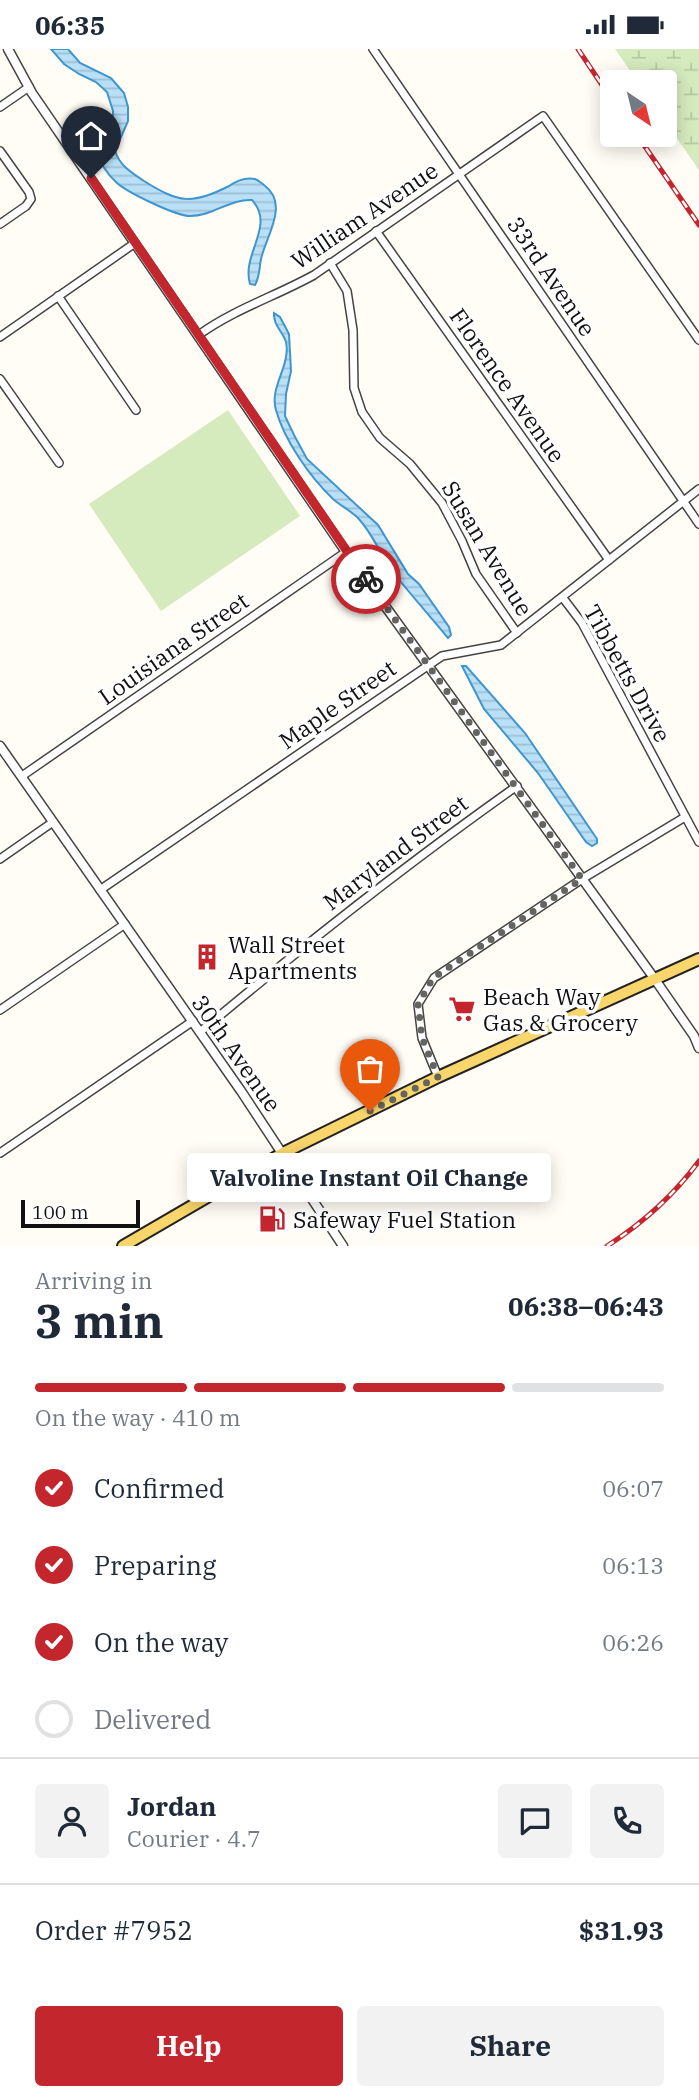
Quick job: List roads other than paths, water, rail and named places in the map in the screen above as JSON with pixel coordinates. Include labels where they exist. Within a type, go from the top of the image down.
[{"type":"main road","points":[[124,1246],[283,1153],[438,1077],[699,959]]},
{"type":"street","points":[[8,49],[29,87],[200,334],[346,552],[654,978],[694,1036],[699,1048]]},
{"type":"street","name":"33rd Avenue","points":[[373,49],[699,524]]},
{"type":"street","points":[[0,107],[29,87]]},
{"type":"street","name":"William Avenue","points":[[200,334],[244,307],[285,291],[330,263],[543,116],[699,340]]},
{"type":"street","points":[[0,151],[29,192],[31,199],[26,206],[0,224]]},
{"type":"street","name":"Florence Avenue","points":[[376,231],[609,560]]},
{"type":"street","points":[[0,337],[135,243]]},
{"type":"street","name":"Susan Avenue","points":[[330,263],[347,291],[353,330],[354,388],[362,412],[380,438],[410,464],[442,503],[476,574],[517,633]]},
{"type":"street","points":[[58,296],[136,410]]},
{"type":"street","points":[[0,379],[59,463]]},
{"type":"street","name":"Maple Street","points":[[100,890],[428,664],[442,656],[460,651],[502,645],[699,489]]},
{"type":"street","name":"Louisiana Street","points":[[22,776],[346,552]]},
{"type":"street","name":"Tibbetts Drive","points":[[563,598],[582,623],[699,842]]},
{"type":"street","name":"30th Avenue","points":[[0,746],[193,1021],[343,1246]]},
{"type":"street","name":"Maryland Street","points":[[200,1032],[312,938],[431,847],[517,786]]},
{"type":"street","points":[[438,1077],[422,1038],[418,1004],[433,978],[582,879],[685,817]]},
{"type":"street","points":[[0,859],[53,822]]},
{"type":"street","points":[[0,1010],[124,924]]},
{"type":"street","points":[[0,1153],[193,1021]]},
{"type":"water","points":[[51,49],[68,49],[80,63],[111,78],[124,93],[128,121],[115,151],[130,172],[167,194],[186,199],[205,196],[248,179],[257,180],[272,193],[276,211],[255,285],[250,284],[248,273],[261,220],[252,200],[190,216],[163,208],[121,186],[104,167],[97,150],[113,125],[113,111],[107,92],[96,82],[64,64]]},
{"type":"water","points":[[274,313],[280,317],[289,334],[291,371],[285,416],[294,435],[307,459],[378,525],[408,574],[419,584],[449,627],[451,635],[448,638],[393,572],[364,525],[324,490],[291,446],[276,410],[275,393],[287,351]]},
{"type":"water","points":[[462,666],[466,666],[525,733],[597,839],[597,843],[592,846],[586,842],[538,773],[484,709]]},
{"type":"railway","points":[[578,49],[600,82]]},
{"type":"railway","points":[[645,147],[699,225]]},
{"type":"railway","points":[[607,1246],[657,1208],[699,1161]]},
{"type":"place","name":"Wall Street Apartments","points":[[207,957]]},
{"type":"place","name":"Beach Way Gas & Grocery","points":[[462,1009]]},
{"type":"place","name":"Valvoline Instant Oil Change","points":[[370,1111]]},
{"type":"place","name":"Safeway Fuel Station","points":[[272,1219]]}]
